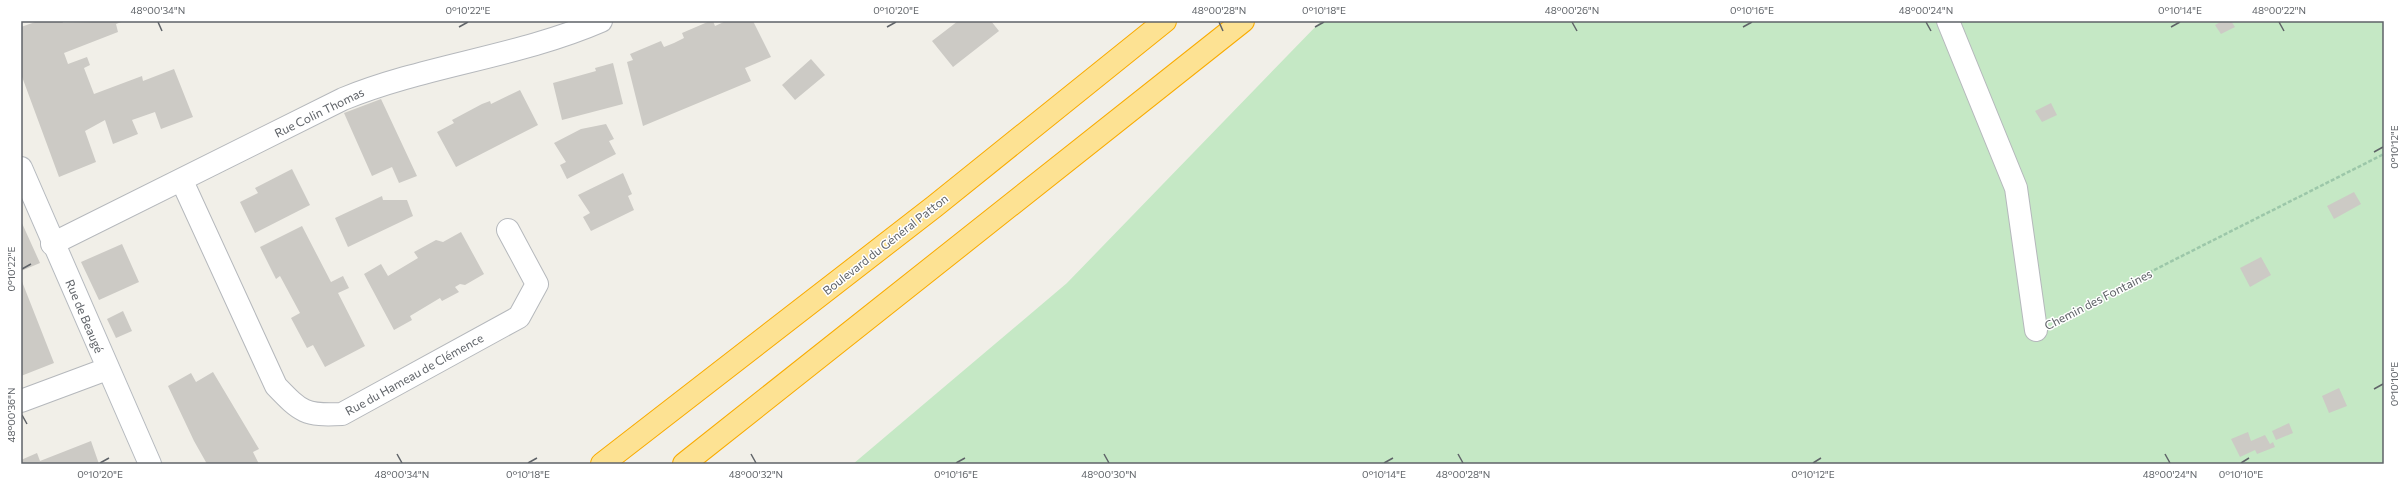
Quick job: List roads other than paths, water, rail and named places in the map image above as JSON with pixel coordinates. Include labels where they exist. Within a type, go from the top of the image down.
[{"type":"highway","name":"Boulevard du Général Patton","points":[[602,464],[935,206],[1165,21]]},
{"type":"highway","points":[[684,464],[1243,21]]},
{"type":"street","name":"Rue Colin Thomas","points":[[52,244],[182,181],[343,99],[379,84],[532,45],[575,32],[601,21]]},
{"type":"street","name":"Chemin des Fontaines","points":[[1948,21],[2016,188],[2036,330]]},
{"type":"street","name":"Rue de Beaugé","points":[[21,168],[52,244],[150,464]]},
{"type":"street","name":"Rue du Hameau de Clémence","points":[[182,181],[276,386],[298,408],[316,415],[342,414],[518,317],[536,284],[508,230]]},
{"type":"street","points":[[21,401],[107,369]]}]
